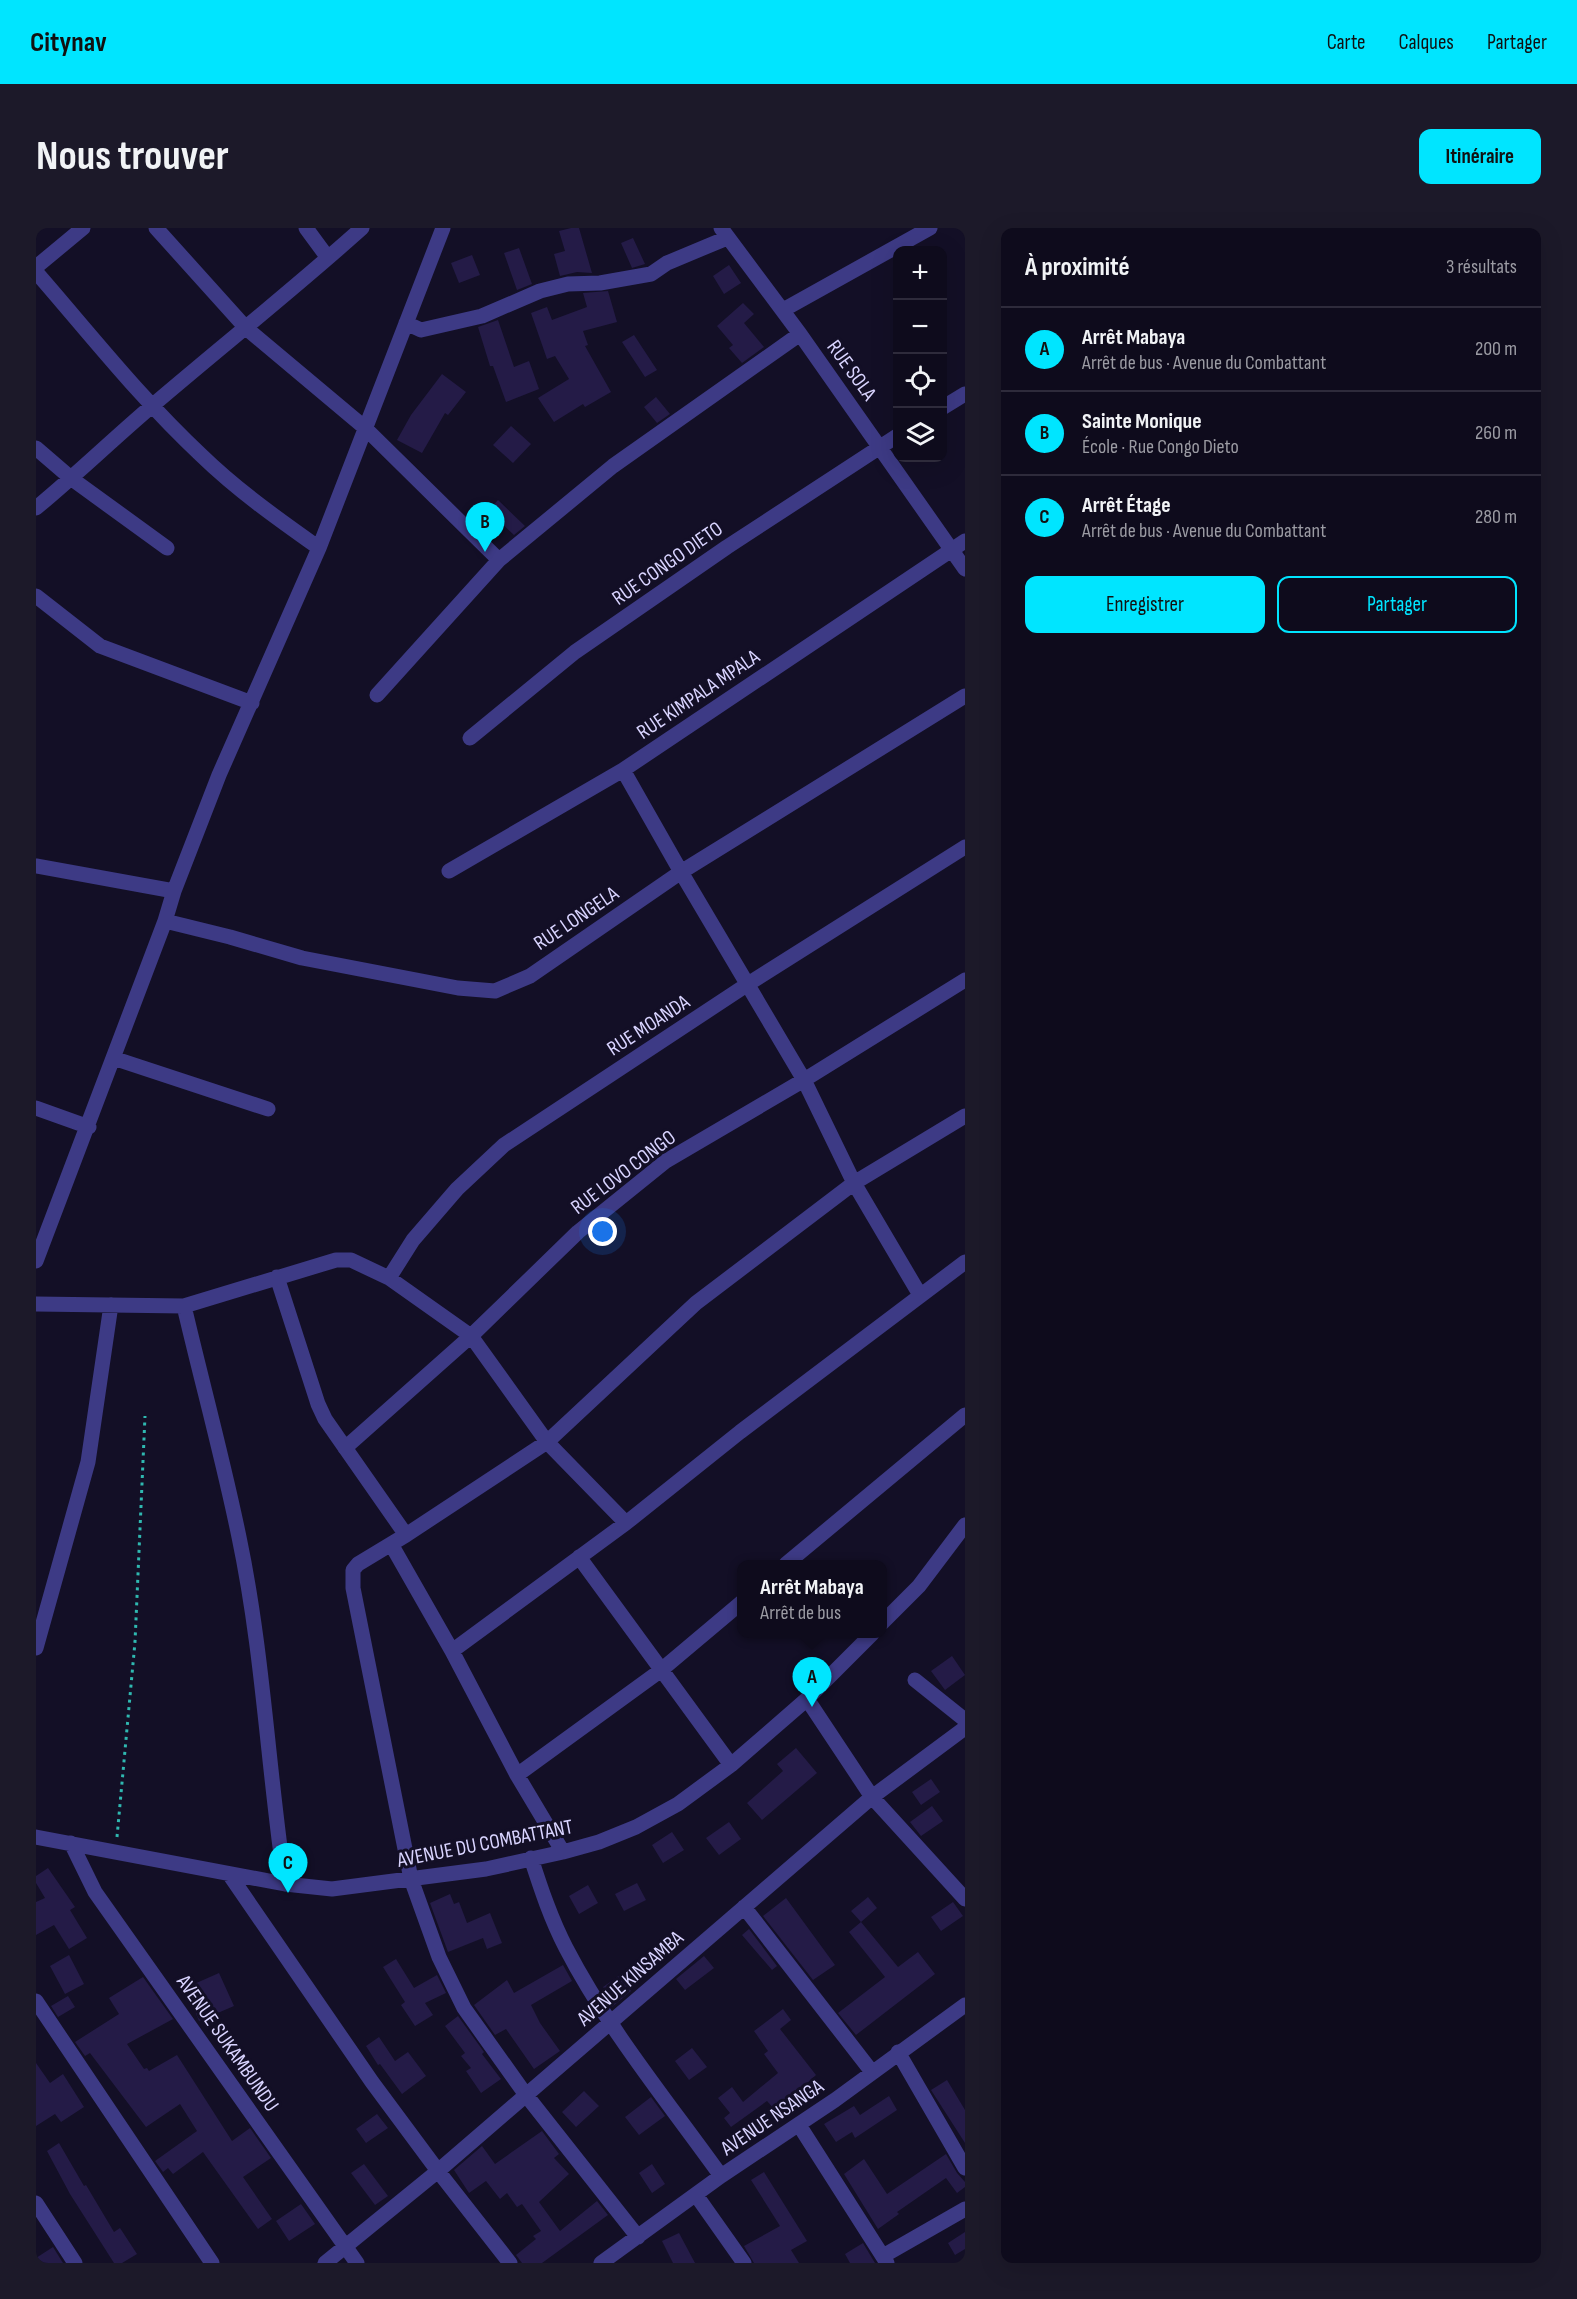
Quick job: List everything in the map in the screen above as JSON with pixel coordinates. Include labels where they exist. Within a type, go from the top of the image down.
[{"type":"street","points":[[36,267],[83,228]]},
{"type":"street","points":[[156,228],[246,328],[364,427],[499,560]]},
{"type":"street","points":[[306,228],[328,258]]},
{"type":"street","points":[[36,508],[362,228]]},
{"type":"street","points":[[36,1261],[219,775],[319,548],[443,228]]},
{"type":"street","points":[[783,310],[930,228]]},
{"type":"street","points":[[406,323],[421,330],[482,316],[540,291],[560,286],[600,283],[651,274],[724,233]]},
{"type":"street","name":"RUE SOLA","points":[[724,233],[783,310],[880,446],[958,544],[965,569]]},
{"type":"street","points":[[36,273],[152,406],[217,470],[266,510],[319,548]]},
{"type":"street","points":[[377,695],[499,560],[613,466],[800,334]]},
{"type":"street","points":[[947,405],[965,394]]},
{"type":"street","name":"RUE CONGO DIETO","points":[[470,738],[575,652],[727,547],[893,438]]},
{"type":"street","points":[[36,448],[72,479],[167,548]]},
{"type":"street","name":"RUE KIMPALA MPALA","points":[[449,872],[623,770],[958,544]]},
{"type":"street","points":[[36,596],[100,646],[252,703]]},
{"type":"street","name":"RUE LONGELA","points":[[165,921],[302,958],[458,988],[495,991],[530,975],[681,872],[965,696]]},
{"type":"street","points":[[623,770],[804,1080],[854,1183],[920,1295]]},
{"type":"street","name":"RUE MOANDA","points":[[389,1278],[420,1231],[457,1190],[504,1145],[748,984],[965,847]]},
{"type":"street","points":[[36,866],[174,891]]},
{"type":"street","name":"RUE LOVO CONGO","points":[[345,1448],[471,1336],[578,1232],[666,1161],[804,1080],[965,980]]},
{"type":"street","points":[[113,1058],[268,1109]]},
{"type":"street","points":[[36,1108],[88,1127]]},
{"type":"street","points":[[638,2237],[526,2095],[464,2008],[439,1957],[411,1879],[351,1579],[353,1570],[358,1564],[547,1442],[696,1303],[854,1183],[965,1116]]},
{"type":"street","points":[[36,1304],[184,1306],[336,1260],[351,1260],[389,1278],[471,1336],[547,1442],[626,1523]]},
{"type":"street","points":[[452,1651],[626,1523],[740,1432],[965,1262]]},
{"type":"street","points":[[277,1277],[318,1404],[325,1419],[406,1535]]},
{"type":"street","points":[[36,1648],[88,1462],[111,1305]]},
{"type":"street","points":[[184,1306],[239,1537],[264,1692],[273,1802],[285,1884]]},
{"type":"street","points":[[791,1560],[965,1415]]},
{"type":"street","points":[[887,1618],[919,1586],[965,1525]]},
{"type":"street","points":[[391,1544],[452,1651],[517,1775],[563,1852]]},
{"type":"street","points":[[579,1557],[660,1671],[731,1765]]},
{"type":"street","points":[[517,1775],[660,1671],[737,1605]]},
{"type":"street","name":"AVENUE DU COMBATTANT","points":[[36,1837],[285,1884],[332,1889],[486,1869],[563,1852],[599,1842],[636,1827],[678,1804],[731,1765],[807,1699],[868,1638]]},
{"type":"street","points":[[915,1680],[965,1720]]},
{"type":"street","points":[[807,1699],[872,1797],[964,1896]]},
{"type":"street","name":"AVENUE KINSAMBA","points":[[325,2263],[438,2171],[872,1797],[965,1728]]},
{"type":"street","name":"AVENUE SUKAMBUNDU","points":[[71,1843],[95,1892],[357,2263]]},
{"type":"street","points":[[531,1858],[546,1904],[567,1949],[611,2023],[722,2176]]},
{"type":"street","points":[[229,1874],[372,2082],[510,2263]]},
{"type":"street","points":[[744,1907],[872,2072]]},
{"type":"street","points":[[36,2001],[212,2263]]},
{"type":"street","name":"AVENUE NSANGA","points":[[601,2263],[965,2005]]},
{"type":"street","points":[[898,2052],[965,2168]]},
{"type":"street","points":[[799,2124],[885,2260],[965,2209]]},
{"type":"street","points":[[696,2195],[744,2263]]},
{"type":"street","points":[[36,2203],[75,2263]]},
{"type":"path","points":[[115,1851],[135,1642],[145,1416]]},
{"type":"building","points":[[579,228],[592,273],[577,272],[560,276],[554,254],[565,251],[559,231]]},
{"type":"building","points":[[633,238],[645,264],[632,268],[621,243]]},
{"type":"building","points":[[519,248],[532,284],[517,290],[504,253]]},
{"type":"building","points":[[472,255],[480,275],[459,283],[451,263]]},
{"type":"building","points":[[729,265],[741,283],[724,294],[713,276]]},
{"type":"building","points":[[608,291],[617,322],[583,331],[588,345],[585,346],[611,392],[585,407],[583,404],[554,422],[538,398],[569,379],[555,356],[547,359],[531,313],[547,307],[552,320],[587,307],[583,293]]},
{"type":"building","points":[[743,303],[754,314],[744,323],[764,347],[742,363],[729,348],[733,345],[717,326]]},
{"type":"building","points":[[498,320],[514,367],[529,361],[539,389],[506,402],[493,366],[490,366],[478,327]]},
{"type":"building","points":[[634,335],[657,370],[645,377],[622,342]]},
{"type":"building","points":[[442,374],[466,392],[448,415],[445,413],[422,453],[397,440],[411,415]]},
{"type":"building","points":[[656,397],[670,414],[657,423],[644,407]]},
{"type":"building","points":[[511,426],[531,444],[513,463],[493,445]]},
{"type":"building","points":[[498,500],[525,526],[514,535],[488,511]]},
{"type":"building","points":[[952,1656],[965,1675],[945,1690],[931,1671]]},
{"type":"building","points":[[796,1748],[817,1773],[762,1820],[747,1803],[783,1771],[777,1764]]},
{"type":"building","points":[[931,1779],[940,1792],[921,1805],[912,1792]]},
{"type":"building","points":[[932,1806],[943,1821],[921,1836],[910,1822]]},
{"type":"building","points":[[729,1822],[741,1839],[719,1855],[706,1838]]},
{"type":"building","points":[[672,1832],[684,1850],[663,1863],[652,1845]]},
{"type":"building","points":[[48,1868],[75,1907],[70,1910],[87,1938],[69,1949],[54,1925],[36,1935],[36,1902],[45,1898],[36,1883],[36,1876]]},
{"type":"building","points":[[637,1883],[646,1900],[624,1911],[615,1894]]},
{"type":"building","points":[[588,1885],[598,1903],[579,1914],[569,1896]]},
{"type":"building","points":[[450,1894],[454,1904],[459,1902],[467,1923],[490,1913],[502,1943],[487,1949],[483,1938],[448,1952],[430,1903]]},
{"type":"building","points":[[868,1897],[877,1908],[861,1922],[851,1911]]},
{"type":"building","points":[[786,1898],[835,1965],[813,1980],[763,1916]]},
{"type":"building","points":[[953,1902],[963,1916],[941,1931],[931,1917]]},
{"type":"building","points":[[861,1922],[898,1967],[918,1952],[935,1974],[856,2035],[838,2013],[885,1977],[849,1932]]},
{"type":"building","points":[[749,1929],[777,1966],[772,1970],[742,1935]]},
{"type":"building","points":[[69,1955],[84,1984],[65,1994],[50,1966]]},
{"type":"building","points":[[704,1956],[714,1968],[685,1990],[676,1979]]},
{"type":"building","points":[[396,1959],[414,1988],[437,1975],[446,1993],[425,2003],[433,2015],[415,2026],[401,2005],[405,2002],[383,1967]]},
{"type":"building","points":[[563,1965],[572,1981],[531,2005],[540,2023],[560,2051],[534,2069],[506,2029],[495,2035],[474,2005],[507,1980],[514,1993]]},
{"type":"building","points":[[219,1973],[234,2006],[199,2021],[185,1988]]},
{"type":"building","points":[[620,1975],[631,1991],[612,2007],[604,1994],[607,1992],[603,1987]]},
{"type":"building","points":[[143,1977],[173,2019],[127,2044],[144,2069],[147,2068],[149,2071],[177,2055],[232,2141],[250,2128],[271,2158],[243,2177],[272,2219],[258,2229],[203,2152],[173,2174],[168,2168],[163,2172],[155,2161],[197,2131],[180,2104],[146,2127],[90,2053],[85,2056],[75,2042],[119,2014],[109,1998]]},
{"type":"building","points":[[68,1996],[75,2007],[58,2017],[51,2006]]},
{"type":"building","points":[[783,2009],[791,2020],[780,2029],[816,2075],[776,2111],[767,2101],[731,2127],[724,2118],[730,2113],[718,2098],[732,2087],[743,2102],[778,2073],[764,2054],[768,2051],[754,2031]]},
{"type":"building","points":[[458,2016],[501,2079],[481,2093],[466,2071],[471,2068],[461,2056],[465,2053],[445,2026]]},
{"type":"building","points":[[379,2037],[395,2061],[408,2052],[426,2076],[402,2094],[366,2046]]},
{"type":"building","points":[[692,2048],[707,2067],[689,2080],[675,2061]]},
{"type":"building","points":[[36,2063],[50,2083],[63,2074],[84,2107],[61,2122],[55,2114],[36,2126]]},
{"type":"building","points":[[947,2080],[965,2110],[965,2143],[931,2090]]},
{"type":"building","points":[[584,2091],[599,2106],[576,2127],[562,2112]]},
{"type":"building","points":[[889,2096],[897,2110],[855,2138],[852,2132],[836,2142],[824,2124],[854,2106],[860,2115]]},
{"type":"building","points":[[651,2097],[665,2116],[639,2135],[625,2117]]},
{"type":"building","points":[[377,2114],[388,2128],[366,2143],[356,2129]]},
{"type":"building","points":[[542,2131],[559,2154],[554,2158],[569,2174],[539,2202],[560,2231],[597,2201],[608,2215],[542,2263],[522,2263],[516,2255],[536,2239],[533,2236],[541,2231],[522,2204],[517,2207],[507,2193],[500,2199],[486,2181],[469,2193],[454,2170],[482,2146],[495,2164]]},
{"type":"building","points":[[59,2143],[114,2232],[120,2228],[137,2254],[122,2263],[114,2263],[70,2194],[47,2151]]},
{"type":"building","points":[[946,2154],[965,2182],[965,2187],[957,2193],[946,2178],[897,2212],[899,2214],[878,2229],[844,2174],[864,2159],[887,2194]]},
{"type":"building","points":[[364,2164],[388,2196],[375,2205],[351,2173]]},
{"type":"building","points":[[652,2164],[665,2184],[652,2193],[639,2173]]},
{"type":"building","points":[[764,2172],[807,2241],[791,2250],[799,2263],[754,2263],[744,2246],[780,2226],[751,2180]]},
{"type":"building","points":[[301,2204],[315,2224],[289,2241],[276,2221]]},
{"type":"building","points":[[965,2232],[965,2249],[955,2255],[948,2243]]},
{"type":"building","points":[[679,2233],[695,2263],[673,2263],[662,2241]]},
{"type":"building","points":[[863,2243],[875,2263],[850,2263],[845,2254]]},
{"type":"building","points":[[53,2247],[63,2263],[36,2263],[36,2258]]},
{"type":"place","name":"Sainte Monique","points":[[485,552]]},
{"type":"place","name":"Arrêt Mabaya","points":[[812,1707]]},
{"type":"place","name":"Arrêt Étage","points":[[288,1893]]}]
